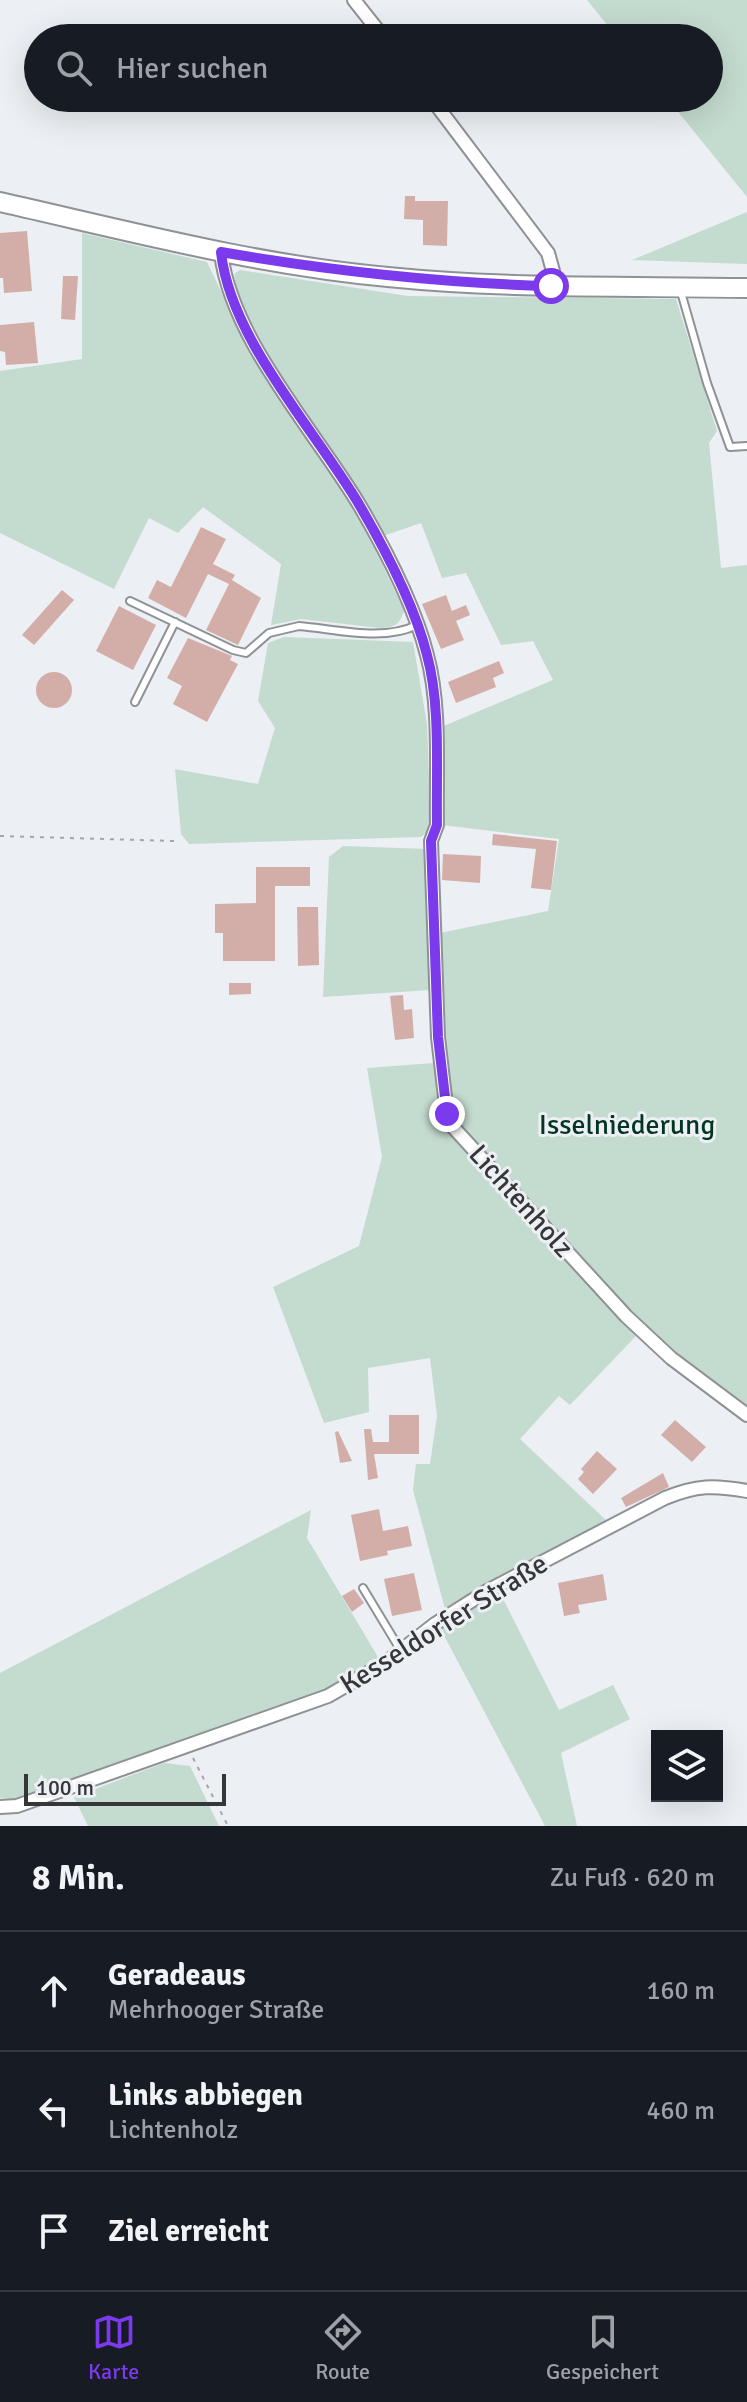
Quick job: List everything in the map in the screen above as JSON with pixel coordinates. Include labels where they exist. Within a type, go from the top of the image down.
[{"type":"main road","points":[[0,202],[221,252],[386,277],[470,284],[747,288]]},
{"type":"street","points":[[354,0],[373,24]]},
{"type":"street","points":[[442,112],[548,253],[553,271],[551,286]]},
{"type":"street","name":"Lichtenholz","points":[[221,252],[224,278],[249,333],[384,550],[428,656],[434,707],[437,825],[431,841],[431,856],[438,1037],[447,1114],[453,1127],[626,1316],[671,1358],[747,1415]]},
{"type":"street","name":"Kesseldorfer Straße","points":[[0,1807],[17,1806],[328,1696],[349,1686],[487,1591],[665,1498],[690,1488],[709,1486],[747,1491]]},
{"type":"lane","points":[[680,287],[707,383],[730,447],[747,446]]},
{"type":"lane","points":[[130,601],[233,650],[246,653],[269,633],[285,628],[299,626],[387,634],[417,625]]},
{"type":"lane","points":[[135,702],[175,622]]},
{"type":"lane","points":[[363,1588],[401,1651]]},
{"type":"path","points":[[0,836],[174,841]]},
{"type":"path","points":[[187,1746],[228,1826]]},
{"type":"green space","points":[[587,0],[747,0],[747,197],[678,112],[723,112],[723,24],[607,24]]},
{"type":"green space","points":[[747,212],[747,264],[632,260]]},
{"type":"green space","points":[[82,233],[207,262],[231,312],[281,399],[353,503],[404,610],[396,625],[380,628],[301,619],[271,625],[281,564],[203,507],[178,533],[149,518],[114,589],[0,533],[0,371],[82,359]]},
{"type":"green space","name":"Isselniederung","points":[[240,270],[408,296],[676,299],[717,431],[709,443],[721,568],[747,565],[747,1406],[658,1338],[583,1262],[463,1132],[453,1117],[441,1016],[440,933],[548,911],[559,839],[442,825],[439,728],[553,680],[533,641],[501,645],[466,573],[442,578],[421,523],[383,536],[297,402],[251,321],[238,291],[235,273]]},
{"type":"green space","points":[[284,637],[413,642],[427,724],[431,829],[421,837],[189,844],[181,834],[175,769],[258,784],[275,728],[258,701],[268,643]]},
{"type":"green space","points":[[343,846],[427,849],[430,990],[323,997],[329,857]]},
{"type":"green space","points":[[434,1063],[440,1120],[636,1336],[570,1405],[559,1396],[520,1439],[608,1522],[445,1609],[413,1490],[416,1464],[430,1464],[437,1416],[430,1358],[368,1368],[369,1412],[324,1423],[273,1287],[359,1246],[382,1157],[367,1068]]},
{"type":"green space","points":[[311,1510],[307,1538],[378,1657],[357,1675],[327,1691],[38,1793],[15,1799],[0,1798],[0,1673]]},
{"type":"green space","points":[[500,1593],[559,1710],[613,1685],[630,1719],[561,1753],[577,1826],[545,1826],[440,1628]]},
{"type":"green space","points":[[164,1763],[190,1766],[219,1826],[88,1826],[74,1797]]},
{"type":"building","points":[[405,196],[415,196],[415,201],[448,201],[447,246],[423,245],[423,220],[404,219]]},
{"type":"building","points":[[27,231],[32,291],[4,293],[3,278],[0,278],[0,233]]},
{"type":"building","points":[[63,276],[78,276],[75,320],[61,319]]},
{"type":"building","points":[[34,322],[38,363],[6,365],[5,352],[0,351],[0,325]]},
{"type":"building","points":[[201,527],[226,539],[213,564],[235,575],[232,580],[261,598],[238,645],[206,630],[229,584],[208,574],[186,618],[148,598],[157,580],[171,587]]},
{"type":"building","points":[[62,590],[74,600],[34,645],[22,635]]},
{"type":"building","points":[[446,595],[452,611],[466,605],[470,615],[456,621],[464,640],[441,649],[422,604]]},
{"type":"building","points":[[119,606],[156,625],[133,670],[96,651]]},
{"type":"building","points":[[188,638],[232,656],[230,660],[238,664],[207,722],[173,704],[182,686],[167,678]]},
{"type":"building","points":[[499,661],[504,673],[493,678],[496,687],[456,703],[448,682]]},
{"type":"building","points":[[54,672],[67,677],[72,690],[67,703],[54,708],[41,703],[36,690],[41,677]]},
{"type":"building","points":[[493,834],[557,841],[551,890],[531,888],[536,849],[492,845]]},
{"type":"building","points":[[443,854],[481,856],[480,883],[442,880]]},
{"type":"building","points":[[256,867],[310,867],[310,886],[275,886],[275,961],[223,961],[223,933],[215,933],[215,904],[256,903]]},
{"type":"building","points":[[297,907],[318,907],[319,965],[298,966]]},
{"type":"building","points":[[229,983],[251,983],[251,994],[229,995]]},
{"type":"building","points":[[403,995],[404,1010],[412,1009],[414,1038],[395,1040],[390,996]]},
{"type":"building","points":[[389,1415],[419,1415],[419,1454],[374,1454],[378,1478],[368,1480],[364,1429],[371,1429],[373,1442],[389,1442]]},
{"type":"building","points":[[675,1420],[706,1447],[692,1462],[661,1435]]},
{"type":"building","points":[[338,1431],[352,1461],[340,1463],[335,1432]]},
{"type":"building","points":[[597,1451],[617,1469],[593,1494],[578,1479],[584,1472],[581,1469]]},
{"type":"building","points":[[663,1473],[669,1487],[626,1507],[621,1498]]},
{"type":"building","points":[[379,1509],[383,1531],[408,1526],[412,1546],[360,1561],[351,1515]]},
{"type":"building","points":[[414,1573],[422,1610],[392,1616],[384,1579]]},
{"type":"building","points":[[603,1574],[607,1600],[578,1605],[580,1613],[564,1616],[558,1583]]},
{"type":"building","points":[[354,1589],[364,1603],[352,1612],[342,1596]]},
{"type":"route","points":[[447,1114],[438,1037],[431,841],[437,825],[434,707],[428,656],[384,550],[249,333],[224,278],[221,252],[386,277],[470,284],[551,286]]}]
